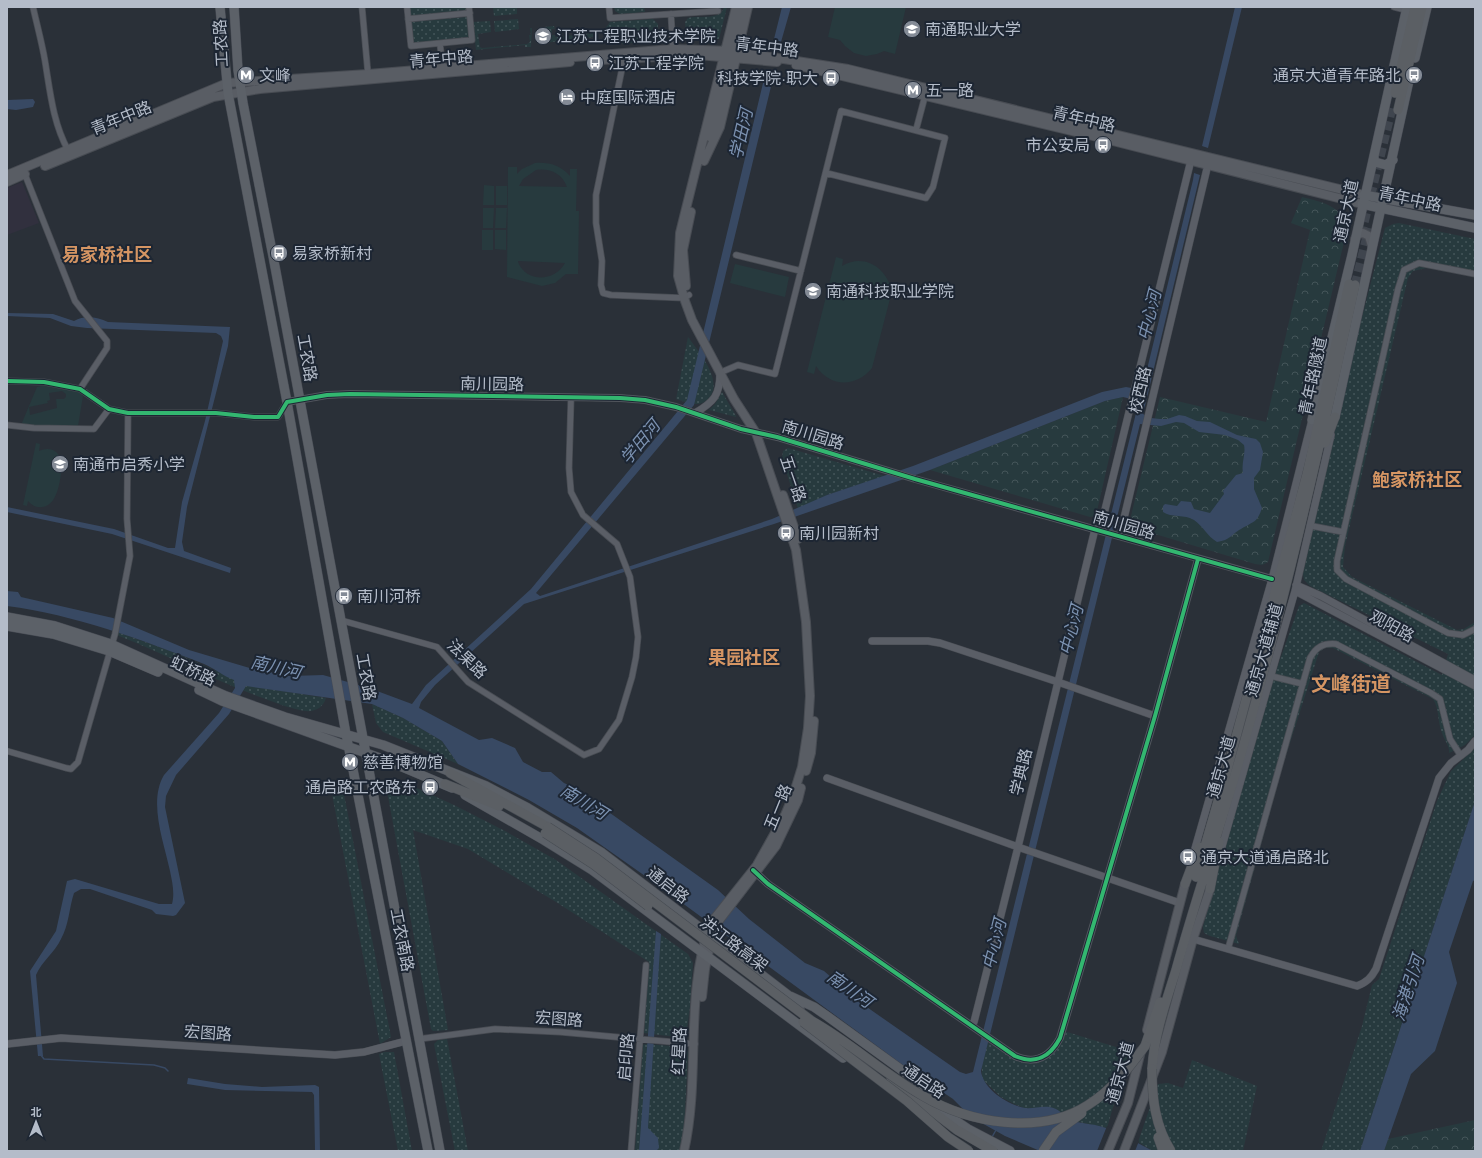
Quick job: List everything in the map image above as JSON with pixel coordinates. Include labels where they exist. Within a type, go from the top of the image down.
[{"type":"highway","points":[[1415,7],[1395,109],[1422,7]]},
{"type":"highway","name":"青年路隧道","points":[[1311,474],[1352,285]]},
{"type":"highway","points":[[1311,474],[1335,417]]},
{"type":"highway","points":[[1311,474],[1312,420]]},
{"type":"highway","name":"通京大道","points":[[1145,1046],[1159,1007],[1231,773],[1311,474]]},
{"type":"highway","name":"洪江路高架","points":[[450,773],[596,858],[957,1130],[993,1151]]},
{"type":"highway","points":[[1185,884],[1231,773]]},
{"type":"highway","points":[[1210,888],[1231,773]]},
{"type":"highway","name":"洪江路高架","points":[[444,784],[482,798],[546,830],[907,1101],[981,1151]]},
{"type":"highway","name":"通京大道","points":[[1152,1069],[1159,1031],[1198,882]]},
{"type":"highway","points":[[812,1022],[834,1034],[893,1077],[923,1096],[954,1112],[1005,1122],[1028,1122],[1054,1118],[1087,1106],[1111,1087],[1145,1046]]},
{"type":"highway","points":[[1043,1151],[1056,1132],[1106,1097],[1122,1082],[1135,1064],[1145,1046]]},
{"type":"highway","points":[[1152,1069],[1149,1091],[1150,1103],[1163,1151]]},
{"type":"highway","points":[[1152,1069],[1153,1098],[1157,1120],[1171,1151]]},
{"type":"highway","points":[[907,1101],[948,1137],[968,1151]]},
{"type":"main road","name":"工农路","points":[[220,7],[228,93],[287,402],[346,734]]},
{"type":"main road","name":"工农路","points":[[234,7],[240,91],[362,738]]},
{"type":"main road","name":"五一路","points":[[686,296],[683,250],[688,223],[704,161],[720,127],[731,54],[736,7]]},
{"type":"main road","name":"五一路","points":[[704,955],[712,926],[755,872],[793,796],[802,767],[808,728],[810,696],[806,622],[796,550],[789,520],[758,433],[722,372],[678,276],[680,233],[700,158],[731,54],[742,7]]},
{"type":"main road","points":[[731,54],[748,7]]},
{"type":"main road","name":"通京大道","points":[[1335,417],[1366,281],[1372,246],[1427,7]]},
{"type":"main road","name":"通京大道","points":[[1312,420],[1364,195],[1374,158],[1406,9]]},
{"type":"main road","name":"青年中路","points":[[7,182],[68,150],[227,83],[624,59],[673,52]]},
{"type":"main road","name":"青年中路","points":[[7,175],[24,172],[213,97],[228,93],[442,71],[673,52],[731,54],[848,69],[1192,157]]},
{"type":"main road","name":"青年中路","points":[[731,54],[820,70],[925,96],[1364,195],[1475,215]]},
{"type":"main road","points":[[1374,158],[1375,162],[1380,165],[1386,165],[1393,160]]},
{"type":"main road","name":"青年中路","points":[[1209,161],[1381,209],[1475,228]]},
{"type":"main road","points":[[1355,239],[1358,234],[1365,234],[1369,236],[1372,246]]},
{"type":"main road","name":"虹桥路","points":[[7,618],[55,626],[110,648],[172,677],[365,752]]},
{"type":"main road","name":"虹桥路","points":[[7,626],[53,634],[110,648]]},
{"type":"main road","name":"虹桥路","points":[[238,703],[362,738]]},
{"type":"main road","name":"工农南路","points":[[346,734],[428,1151]]},
{"type":"main road","name":"工农南路","points":[[362,738],[440,1151]]},
{"type":"main road","name":"通启路","points":[[362,738],[486,786],[508,797],[601,852],[788,995],[800,1011],[874,1066],[956,1120],[1010,1151]]},
{"type":"main road","name":"通启路","points":[[365,752],[444,784],[559,848],[592,870],[849,1062],[975,1151]]},
{"type":"main road","name":"通京大道","points":[[1108,1151],[1128,1103],[1185,884]]},
{"type":"main road","name":"通京大道","points":[[1124,1151],[1162,1052],[1193,939],[1210,888]]},
{"type":"main road","name":"红星路","points":[[688,1151],[692,1126],[699,965],[704,955]]},
{"type":"main road","name":"红星路","points":[[684,1151],[689,1123],[695,1044]]},
{"type":"street","points":[[33,7],[45,59],[51,100],[62,140],[68,150]]},
{"type":"street","points":[[362,7],[368,74]]},
{"type":"street","points":[[407,7],[408,19],[411,46],[472,40],[469,10],[408,19]]},
{"type":"street","points":[[609,7],[610,18],[718,11]]},
{"type":"street","points":[[1394,7],[1406,9]]},
{"type":"street","points":[[671,14],[673,52]]},
{"type":"street","points":[[440,44],[442,71]]},
{"type":"street","points":[[624,59],[596,195],[596,223],[602,262],[602,293],[610,295],[686,296]]},
{"type":"street","points":[[916,130],[925,96]]},
{"type":"street","points":[[693,412],[714,401],[722,372],[738,365],[775,374],[826,172],[842,111],[945,138],[933,187],[926,198],[826,172]]},
{"type":"street","name":"校西路","points":[[1099,530],[1136,387],[1192,157]]},
{"type":"street","name":"校西路","points":[[1118,534],[1146,426],[1209,161]]},
{"type":"street","points":[[24,172],[75,301],[107,341],[107,348],[80,389]]},
{"type":"street","points":[[736,255],[801,271]]},
{"type":"street","points":[[1475,274],[1419,263],[1404,270],[1398,289],[1337,561],[1337,570],[1346,579],[1448,633],[1463,635],[1475,629]]},
{"type":"street","points":[[7,381],[44,382],[80,389],[109,410],[128,412],[214,413],[278,417],[287,402]]},
{"type":"street","name":"南川园路","points":[[287,402],[327,394],[645,400],[676,407],[758,433],[1099,530],[1118,534],[1198,559],[1272,579]]},
{"type":"street","name":"法果路","points":[[340,620],[437,647],[468,682],[584,755],[599,749],[619,720],[632,677],[638,637],[630,577],[617,544],[583,515],[571,492],[569,468],[571,398]]},
{"type":"street","points":[[7,425],[34,428],[94,429],[109,410]]},
{"type":"street","points":[[7,751],[66,768],[71,769],[75,767],[115,634],[130,556],[128,532],[128,412]]},
{"type":"street","name":"通京大道辅道","points":[[1210,888],[1296,588],[1312,526],[1335,417]]},
{"type":"street","name":"通京大道辅道","points":[[1185,884],[1272,579],[1312,420]]},
{"type":"street","points":[[1312,526],[1343,532]]},
{"type":"street","name":"学典路","points":[[974,1022],[1058,682],[1099,530]]},
{"type":"street","points":[[755,872],[768,884],[1004,1049],[1021,1059],[1031,1060],[1039,1059],[1051,1052],[1060,1038],[1155,716],[1198,559]]},
{"type":"street","name":"观阳路","points":[[1296,588],[1458,674],[1475,686]]},
{"type":"street","points":[[872,641],[940,643],[1155,716]]},
{"type":"street","points":[[1228,949],[1304,684],[1310,658],[1314,651],[1320,646],[1336,644],[1440,699],[1450,739],[1461,756]]},
{"type":"street","name":"观阳路","points":[[1458,674],[1475,680]]},
{"type":"street","points":[[1271,676],[1304,684]]},
{"type":"street","points":[[1193,939],[1357,986],[1365,983],[1372,978],[1376,969],[1439,778],[1451,763],[1461,756],[1475,741]]},
{"type":"street","points":[[827,778],[1018,847],[1180,903]]},
{"type":"street","name":"启印路","points":[[631,1151],[642,1039],[646,965]]},
{"type":"street","name":"宏图路","points":[[419,1040],[495,1029],[695,1044]]},
{"type":"street","name":"宏图路","points":[[7,1044],[42,1040],[94,1039],[335,1055],[364,1052],[406,1041]]},
{"type":"shaded area","points":[[22,182],[39,223],[7,235],[7,188]]},
{"type":"green space","points":[[409,7],[466,7],[466,10],[410,16]]},
{"type":"green space","points":[[493,7],[531,7],[517,8],[517,14],[494,16]]},
{"type":"green space","points":[[614,7],[644,7],[645,12],[620,14],[615,11]]},
{"type":"green space","points":[[724,7],[727,7],[719,39],[683,40],[682,33],[686,33],[685,22],[688,18],[714,16],[719,14]]},
{"type":"green space","points":[[835,7],[906,7],[895,54],[884,51],[866,56],[854,53],[840,40],[828,37]]},
{"type":"green space","points":[[467,17],[469,37],[413,43],[411,22]]},
{"type":"green space","points":[[518,19],[519,29],[495,32],[494,21]]},
{"type":"green space","points":[[653,19],[658,24],[658,35],[664,34],[661,40],[623,44],[619,41],[606,42],[605,29],[610,22]]},
{"type":"green space","points":[[490,21],[491,32],[478,34],[480,47],[527,44],[530,42],[530,28],[532,28],[531,47],[525,47],[525,45],[476,50],[473,22]]},
{"type":"green space","points":[[554,26],[555,29],[552,29],[552,35],[555,35],[555,37],[593,33],[593,37],[544,43],[544,27]]},
{"type":"green space","points":[[535,163],[545,163],[562,169],[570,176],[570,169],[577,169],[576,211],[579,211],[578,274],[566,274],[555,283],[542,286],[507,277],[508,167],[517,167],[517,174],[522,169]],"holes":[[[536,170],[554,172],[562,178],[567,187],[519,186],[523,179]],[[518,261],[565,263],[555,274],[541,278],[527,274]]]},
{"type":"green space","points":[[484,185],[494,186],[494,205],[483,205]]},
{"type":"green space","points":[[496,186],[507,186],[507,205],[496,205]]},
{"type":"green space","points":[[1302,197],[1329,205],[1340,213],[1348,225],[1268,562],[1262,565],[1255,564],[1135,528],[1132,524],[1131,516],[1160,397],[1266,422],[1310,230],[1291,223]]},
{"type":"green space","points":[[483,208],[494,208],[493,228],[483,228]]},
{"type":"green space","points":[[496,208],[507,208],[506,228],[495,228]]},
{"type":"green space","points":[[1399,223],[1475,239],[1475,277],[1427,268],[1413,271],[1408,278],[1345,546],[1343,567],[1352,577],[1457,630],[1464,629],[1475,622],[1475,735],[1465,745],[1449,753],[1449,748],[1440,728],[1437,708],[1433,699],[1333,648],[1325,648],[1319,652],[1283,765],[1236,936],[1239,944],[1210,936],[1204,933],[1203,927],[1246,766],[1271,685],[1299,606],[1304,603],[1442,675],[1448,654],[1310,586],[1304,580],[1303,573],[1346,379],[1385,228]]},
{"type":"green space","points":[[482,230],[493,230],[493,250],[482,250]]},
{"type":"green space","points":[[495,230],[506,230],[506,250],[495,249]]},
{"type":"green space","points":[[836,257],[843,259],[842,266],[850,262],[858,261],[873,265],[885,275],[892,291],[872,368],[859,379],[851,382],[836,381],[829,378],[816,366],[814,374],[807,372]]},
{"type":"green space","points":[[735,264],[789,277],[785,297],[730,283]]},
{"type":"green space","points":[[688,337],[708,366],[713,382],[713,390],[710,397],[706,401],[698,404],[676,399]]},
{"type":"green space","points":[[46,385],[77,390],[83,396],[78,426],[21,425],[37,387]],"holes":[[[62,391],[66,394],[64,399],[56,399],[57,408],[30,415],[29,407],[48,403],[47,401],[50,400],[49,393]]]},
{"type":"green space","points":[[722,392],[736,417],[709,410],[715,404]]},
{"type":"green space","points":[[1123,397],[1097,511],[1094,516],[1090,517],[930,470],[1105,401]]},
{"type":"green space","points":[[36,443],[40,444],[39,451],[46,449],[53,450],[59,455],[62,462],[60,482],[56,496],[48,505],[42,507],[34,506],[28,501],[27,506],[23,505]]},
{"type":"green space","points":[[788,448],[885,476],[827,495],[798,509],[782,458],[783,451]]},
{"type":"green space","points":[[117,632],[173,652],[251,686],[326,698],[321,707],[312,711],[305,711],[278,704],[227,684],[119,636]]},
{"type":"green space","points":[[372,704],[403,718],[442,741],[458,764],[383,732],[376,723]]},
{"type":"green space","points":[[1475,748],[1475,801],[1360,1151],[1321,1151],[1362,1026],[1372,985],[1379,979],[1437,801],[1451,771]]},
{"type":"green space","points":[[399,780],[454,805],[505,831],[556,860],[688,954],[693,963],[690,1007],[686,1036],[684,1038],[644,1033],[649,962],[556,902],[468,849],[413,830],[448,1030],[433,1031],[431,1029],[387,791],[390,782]]},
{"type":"green space","points":[[343,789],[391,1037],[380,1044],[332,794]]},
{"type":"green space","points":[[1064,1031],[1129,1051],[1107,1128],[1074,1121],[1056,1109],[1024,1108],[1001,1097],[982,1079],[982,1064],[988,1042],[1006,1054],[1038,1061]]},
{"type":"green space","points":[[447,1039],[468,1151],[455,1151],[434,1044],[438,1040]]},
{"type":"green space","points":[[643,1045],[684,1047],[688,1052],[684,1131],[680,1151],[635,1151]]},
{"type":"green space","points":[[384,1052],[394,1052],[412,1151],[398,1151],[379,1054]]},
{"type":"green space","points":[[1192,1060],[1257,1086],[1243,1151],[1153,1151],[1138,1142],[1158,1084],[1168,1083],[1183,1088]]},
{"type":"green space","points":[[1475,1120],[1475,1151],[1384,1151],[1388,1139]]},
{"type":"water","points":[[782,7],[791,7],[781,42],[774,39]]},
{"type":"water","points":[[1235,7],[1242,7],[1208,148],[1202,146]]},
{"type":"water","name":"南川河","points":[[775,70],[694,405],[536,593],[540,596],[772,519],[827,495],[913,466],[1102,392],[1126,387],[1142,390],[1194,173],[1200,175],[1143,414],[1151,418],[1160,419],[1167,419],[1179,415],[1185,416],[1197,421],[1210,422],[1237,435],[1256,439],[1260,443],[1263,452],[1260,470],[1254,478],[1254,489],[1262,508],[1254,521],[1237,531],[1228,539],[1217,542],[1210,537],[1194,520],[1163,512],[1163,506],[1165,504],[1177,506],[1181,501],[1191,502],[1194,509],[1210,513],[1224,494],[1223,491],[1236,475],[1243,473],[1244,445],[1238,440],[1225,435],[1199,432],[1184,423],[1176,422],[1161,426],[1140,424],[981,1071],[986,1084],[1004,1100],[1025,1108],[1044,1107],[1058,1110],[1073,1121],[1106,1128],[1153,1151],[1040,1151],[1005,1136],[971,1117],[953,1099],[911,1071],[655,883],[577,828],[529,800],[458,764],[442,741],[403,718],[372,704],[246,686],[229,714],[176,775],[166,796],[165,807],[185,903],[176,915],[173,916],[156,914],[152,910],[90,889],[81,889],[74,893],[64,934],[36,975],[43,1056],[38,1056],[30,971],[56,931],[67,881],[75,879],[159,904],[172,904],[172,883],[157,810],[159,786],[164,775],[219,713],[235,688],[234,680],[208,666],[131,637],[57,615],[7,606],[7,591],[18,592],[21,597],[113,618],[189,650],[253,669],[291,676],[323,675],[369,688],[412,704],[426,685],[531,589],[687,400],[764,79]],"holes":[[[1123,397],[1139,401],[973,1072],[966,1074],[960,1072],[861,1003],[824,971],[805,963],[749,919],[718,890],[575,788],[564,783],[551,772],[542,772],[523,762],[515,748],[492,738],[479,740],[419,708],[421,702],[435,685],[524,604],[774,524],[930,470],[1105,401]]]},
{"type":"water","points":[[33,99],[35,102],[33,107],[16,110],[7,109],[7,100]]},
{"type":"water","points":[[7,313],[53,314],[74,321],[91,317],[108,322],[230,327],[228,346],[187,507],[182,542],[184,551],[231,568],[230,573],[112,534],[7,512],[7,507],[114,529],[168,548],[175,548],[182,502],[205,421],[223,341],[221,336],[216,333],[87,328],[71,326],[50,318],[7,316]]},
{"type":"water","points":[[1475,801],[1475,880],[1473,881],[1449,952],[1457,983],[1435,1051],[1411,1074],[1384,1151],[1360,1151]]},
{"type":"water","points":[[656,931],[661,934],[648,1128],[658,1138],[659,1148],[656,1151],[639,1151]]},
{"type":"water","points":[[188,1078],[225,1084],[262,1087],[315,1085],[319,1087],[320,1151],[315,1151],[314,1095],[312,1092],[225,1090],[187,1084]]},
{"type":"pier","points":[[1107,1126],[1139,1141],[1135,1151],[1097,1151]]},
{"type":"waterway","points":[[40,1054],[44,1059],[154,1065],[165,1068],[168,1071]]},
{"type":"waterway","points":[[992,1137],[996,1130]]},
{"type":"tunnel","points":[[1361,235],[1392,108]]},
{"type":"tunnel","points":[[1355,285],[1369,228]]},
{"type":"cycle path","points":[[7,381],[44,382],[80,389],[109,409],[128,413],[216,413],[254,417],[278,417],[287,402],[327,395],[350,394],[620,398],[645,400],[676,407],[741,429],[777,437],[915,479],[1272,579]]},
{"type":"cycle path","points":[[753,870],[768,884],[1015,1056],[1029,1060],[1041,1058],[1047,1054],[1052,1050],[1060,1038],[1155,716],[1198,559]]},
{"type":"place","name":"南通职业大学","points":[[912,29]]},
{"type":"place","name":"江苏工程职业技术学院","points":[[543,36]]},
{"type":"place","name":"江苏工程学院","points":[[595,63]]},
{"type":"place","name":"文峰","points":[[246,75]]},
{"type":"place","name":"通京大道青年路北","points":[[1414,75]]},
{"type":"place","name":"科技学院·职大","points":[[831,78]]},
{"type":"place","name":"五一路","points":[[913,90]]},
{"type":"place","name":"中庭国际酒店","points":[[567,97]]},
{"type":"place","name":"市公安局","points":[[1103,145]]},
{"type":"place","name":"易家桥新村","points":[[279,253]]},
{"type":"place","name":"南通科技职业学院","points":[[813,291]]},
{"type":"place","name":"南通市启秀小学","points":[[60,464]]},
{"type":"place","name":"南川园新村","points":[[786,533]]},
{"type":"place","name":"南川河桥","points":[[344,596]]},
{"type":"place","name":"慈善博物馆","points":[[350,762]]},
{"type":"place","name":"通启路工农路东","points":[[430,787]]},
{"type":"place","name":"通京大道通启路北","points":[[1188,857]]},
{"type":"district","name":"易家桥社区","points":[[107,255]]},
{"type":"district","name":"鲍家桥社区","points":[[1417,480]]},
{"type":"district","name":"果园社区","points":[[744,658]]},
{"type":"district","name":"文峰街道","points":[[1351,684]]},
{"type":"water label","name":"学田河","points":[[741,134]]},
{"type":"water label","name":"中心河","points":[[1149,315]]},
{"type":"water label","name":"学田河","points":[[640,442]]},
{"type":"water label","name":"中心河","points":[[1071,630]]},
{"type":"water label","name":"中心河","points":[[994,944]]},
{"type":"water label","name":"海港引河","points":[[1408,988]]}]
